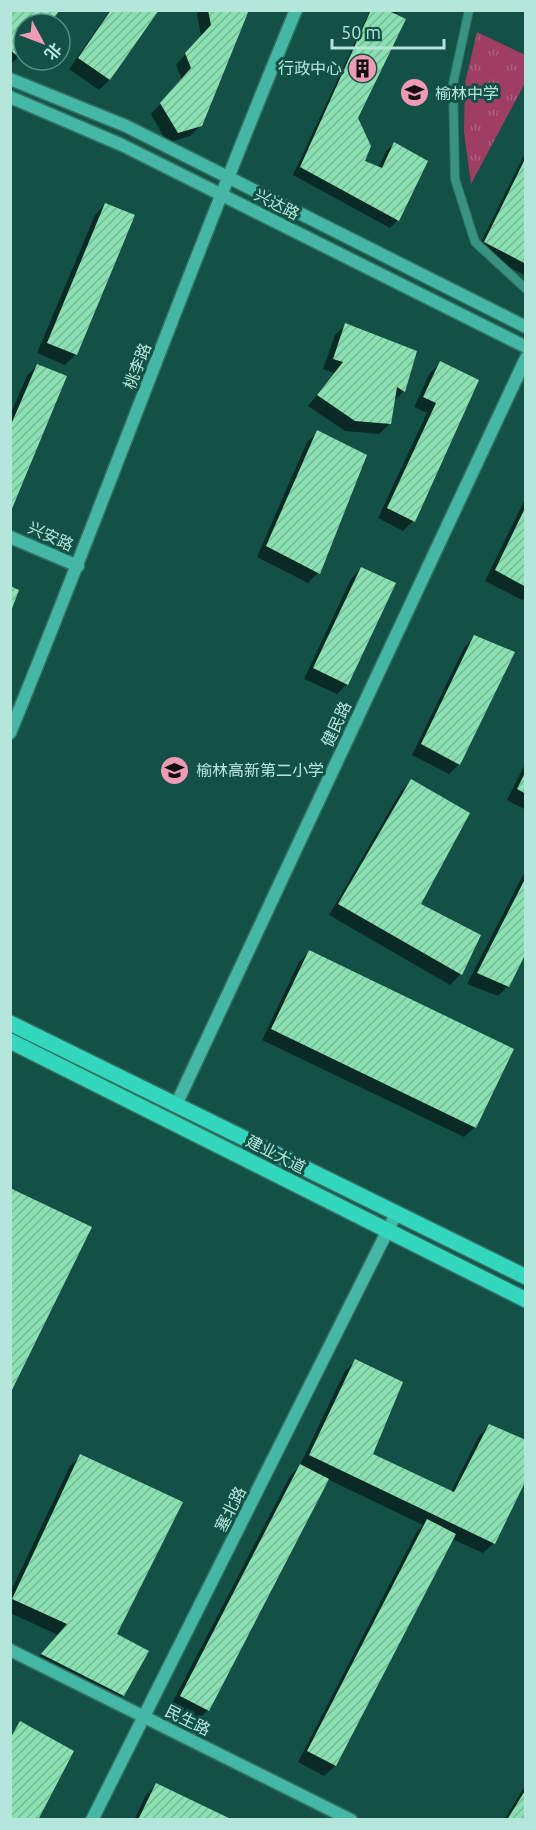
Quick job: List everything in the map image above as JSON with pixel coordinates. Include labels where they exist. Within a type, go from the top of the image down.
[{"type":"main road","name":"建业大道","points":[[10,1023],[525,1277]]},
{"type":"main road","name":"建业大道","points":[[10,1041],[525,1300]]},
{"type":"street","name":"桃李路","points":[[10,733],[78,566],[227,175],[296,10]]},
{"type":"street","name":"兴达路","points":[[10,80],[126,126],[525,327]]},
{"type":"street","name":"兴达路","points":[[10,97],[122,145],[525,347]]},
{"type":"street","name":"健民路","points":[[176,1105],[525,358]]},
{"type":"street","name":"兴安路","points":[[10,537],[78,566]]},
{"type":"street","name":"塞北路","points":[[92,1820],[397,1212]]},
{"type":"street","name":"民生路","points":[[10,1650],[351,1820]]},
{"type":"lane","points":[[469,10],[453,84],[455,179],[475,242],[525,289]]},
{"type":"green space","points":[[477,32],[525,55],[525,83],[471,184],[464,132],[465,83]]},
{"type":"building","points":[[10,10],[60,10],[58,12],[12,12],[12,52],[10,50]]},
{"type":"building","points":[[111,10],[159,10],[110,80],[78,58]]},
{"type":"building","points":[[208,10],[249,10],[202,126],[178,133],[160,103],[191,68],[185,53],[211,25]]},
{"type":"building","name":"行政中心","points":[[371,10],[387,10],[406,19],[358,118],[371,146],[365,161],[382,168],[394,142],[428,161],[399,221],[300,167]]},
{"type":"building","points":[[526,157],[526,264],[484,242]]},
{"type":"building","points":[[105,203],[135,215],[77,355],[47,343]]},
{"type":"building","points":[[345,323],[417,351],[405,392],[397,387],[391,424],[355,421],[317,395],[343,362],[333,359]]},
{"type":"building","points":[[440,361],[479,380],[415,522],[387,508],[436,403],[423,397]]},
{"type":"building","points":[[37,364],[67,376],[11,511],[10,427]]},
{"type":"building","points":[[317,430],[367,455],[320,574],[266,546]]},
{"type":"building","points":[[526,506],[526,587],[495,570]]},
{"type":"building","points":[[361,567],[396,583],[348,685],[313,668]]},
{"type":"building","points":[[10,586],[19,590],[11,611],[10,611]]},
{"type":"building","points":[[474,635],[515,652],[460,765],[421,744]]},
{"type":"building","points":[[526,771],[526,794],[517,789]]},
{"type":"building","points":[[411,779],[470,813],[421,904],[481,935],[462,975],[338,904]]},
{"type":"building","points":[[526,877],[526,953],[509,987],[477,973]]},
{"type":"building","points":[[309,950],[514,1049],[476,1128],[271,1029]]},
{"type":"building","points":[[10,1188],[92,1227],[10,1394]]},
{"type":"building","points":[[355,1359],[403,1382],[373,1454],[454,1492],[489,1424],[526,1440],[526,1480],[495,1544],[309,1455]]},
{"type":"building","points":[[80,1454],[183,1502],[117,1634],[149,1651],[124,1696],[41,1654],[67,1624],[12,1599]]},
{"type":"building","points":[[300,1464],[329,1479],[209,1711],[180,1696]]},
{"type":"building","points":[[427,1519],[456,1534],[336,1766],[307,1751]]},
{"type":"building","points":[[20,1721],[74,1751],[38,1820],[10,1820],[10,1739]]},
{"type":"building","points":[[156,1783],[233,1820],[138,1820]]},
{"type":"building","points":[[526,1789],[526,1820],[507,1820]]},
{"type":"place","name":"行政中心","points":[[363,68]]},
{"type":"place","name":"榆林中学","points":[[414,93]]},
{"type":"place","name":"榆林高新第二小学","points":[[175,770]]}]
